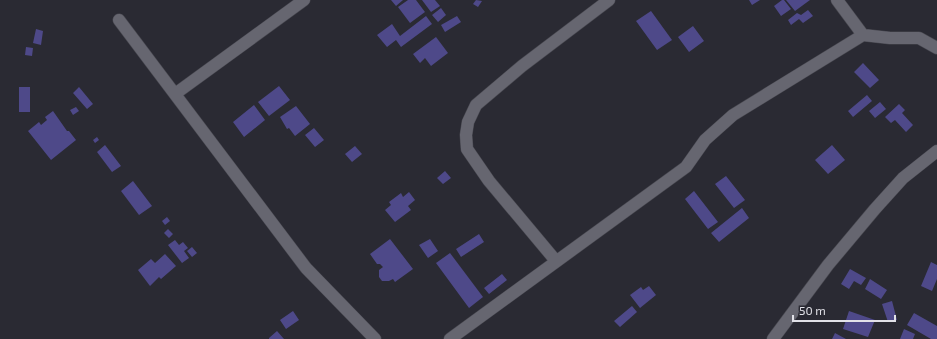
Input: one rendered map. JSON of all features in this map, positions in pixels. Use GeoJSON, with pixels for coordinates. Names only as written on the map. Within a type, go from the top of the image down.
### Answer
{"type":"FeatureCollection","features":[{"type":"Feature","properties":{"kind":"street"},"geometry":{"type":"LineString","coordinates":[[175,94],[304,0]]}},
{"type":"Feature","properties":{"kind":"street"},"geometry":{"type":"LineString","coordinates":[[556,261],[489,181],[467,149],[466,135],[468,122],[476,105],[522,66],[610,0]]}},
{"type":"Feature","properties":{"kind":"street"},"geometry":{"type":"LineString","coordinates":[[837,0],[863,35]]}},
{"type":"Feature","properties":{"kind":"street"},"geometry":{"type":"LineString","coordinates":[[120,20],[306,268],[375,339]]}},
{"type":"Feature","properties":{"kind":"street"},"geometry":{"type":"LineString","coordinates":[[450,339],[686,167],[705,140],[732,115],[863,35],[890,38],[919,38],[937,48]]}},
{"type":"Feature","properties":{"kind":"street"},"geometry":{"type":"LineString","coordinates":[[774,339],[828,265],[875,209],[903,178],[937,151]]}},
{"type":"Feature","properties":{"kind":"building"},"geometry":{"type":"Polygon","coordinates":[[[391,0],[403,0],[396,6],[391,0]]]}},
{"type":"Feature","properties":{"kind":"building"},"geometry":{"type":"Polygon","coordinates":[[[408,0],[416,0],[425,12],[410,23],[398,7],[408,0]]]}},
{"type":"Feature","properties":{"kind":"building"},"geometry":{"type":"Polygon","coordinates":[[[422,0],[435,0],[440,6],[431,12],[422,0]]]}},
{"type":"Feature","properties":{"kind":"building"},"geometry":{"type":"Polygon","coordinates":[[[476,0],[482,1],[478,7],[473,4],[476,0]]]}},
{"type":"Feature","properties":{"kind":"building"},"geometry":{"type":"Polygon","coordinates":[[[749,0],[760,0],[752,5],[749,0]]]}},
{"type":"Feature","properties":{"kind":"building"},"geometry":{"type":"Polygon","coordinates":[[[784,0],[791,9],[781,16],[774,6],[784,0]]]}},
{"type":"Feature","properties":{"kind":"building"},"geometry":{"type":"Polygon","coordinates":[[[786,0],[810,0],[795,11],[786,0]]]}},
{"type":"Feature","properties":{"kind":"building"},"geometry":{"type":"Polygon","coordinates":[[[441,8],[446,15],[438,22],[432,15],[441,8]]]}},
{"type":"Feature","properties":{"kind":"building"},"geometry":{"type":"Polygon","coordinates":[[[808,10],[813,16],[803,23],[799,19],[791,25],[788,20],[797,13],[801,15],[808,10]]]}},
{"type":"Feature","properties":{"kind":"building"},"geometry":{"type":"Polygon","coordinates":[[[651,11],[672,40],[657,50],[636,21],[651,11]]]}},
{"type":"Feature","properties":{"kind":"building"},"geometry":{"type":"Polygon","coordinates":[[[426,16],[432,24],[401,47],[396,40],[387,47],[377,35],[392,24],[400,36],[426,16]]]}},
{"type":"Feature","properties":{"kind":"building"},"geometry":{"type":"Polygon","coordinates":[[[457,16],[461,22],[445,32],[441,25],[457,16]]]}},
{"type":"Feature","properties":{"kind":"building"},"geometry":{"type":"Polygon","coordinates":[[[693,26],[704,41],[689,52],[678,37],[693,26]]]}},
{"type":"Feature","properties":{"kind":"building"},"geometry":{"type":"Polygon","coordinates":[[[36,29],[43,31],[41,45],[33,43],[36,29]]]}},
{"type":"Feature","properties":{"kind":"building"},"geometry":{"type":"Polygon","coordinates":[[[436,37],[448,53],[431,66],[425,58],[420,63],[413,54],[436,37]]]}},
{"type":"Feature","properties":{"kind":"building"},"geometry":{"type":"Polygon","coordinates":[[[26,47],[33,48],[32,56],[25,55],[26,47]]]}},
{"type":"Feature","properties":{"kind":"building"},"geometry":{"type":"Polygon","coordinates":[[[863,63],[879,80],[870,88],[854,72],[863,63]]]}},
{"type":"Feature","properties":{"kind":"building"},"geometry":{"type":"Polygon","coordinates":[[[279,86],[290,100],[269,116],[258,102],[279,86]]]}},
{"type":"Feature","properties":{"kind":"building"},"geometry":{"type":"Polygon","coordinates":[[[19,87],[30,87],[30,112],[19,112],[19,87]]]}},
{"type":"Feature","properties":{"kind":"building"},"geometry":{"type":"Polygon","coordinates":[[[79,87],[93,104],[87,109],[73,93],[79,87]]]}},
{"type":"Feature","properties":{"kind":"building"},"geometry":{"type":"Polygon","coordinates":[[[867,95],[872,101],[853,117],[848,111],[867,95]]]}},
{"type":"Feature","properties":{"kind":"building"},"geometry":{"type":"Polygon","coordinates":[[[880,102],[886,109],[875,118],[869,111],[880,102]]]}},
{"type":"Feature","properties":{"kind":"building"},"geometry":{"type":"Polygon","coordinates":[[[899,104],[905,110],[902,113],[913,125],[906,132],[895,120],[891,123],[885,117],[899,104]]]}},
{"type":"Feature","properties":{"kind":"building"},"geometry":{"type":"Polygon","coordinates":[[[254,105],[265,120],[244,137],[233,122],[254,105]]]}},
{"type":"Feature","properties":{"kind":"building"},"geometry":{"type":"Polygon","coordinates":[[[296,106],[310,124],[295,136],[289,128],[287,129],[280,117],[296,106]]]}},
{"type":"Feature","properties":{"kind":"building"},"geometry":{"type":"Polygon","coordinates":[[[76,107],[79,111],[73,115],[70,110],[76,107]]]}},
{"type":"Feature","properties":{"kind":"building"},"geometry":{"type":"Polygon","coordinates":[[[53,111],[67,131],[69,131],[76,140],[51,160],[28,131],[39,122],[41,125],[47,120],[45,117],[53,111]]]}},
{"type":"Feature","properties":{"kind":"building"},"geometry":{"type":"Polygon","coordinates":[[[314,128],[324,140],[315,147],[305,135],[314,128]]]}},
{"type":"Feature","properties":{"kind":"building"},"geometry":{"type":"Polygon","coordinates":[[[97,137],[99,140],[95,143],[93,140],[97,137]]]}},
{"type":"Feature","properties":{"kind":"building"},"geometry":{"type":"Polygon","coordinates":[[[105,145],[121,166],[112,172],[97,152],[105,145]]]}},
{"type":"Feature","properties":{"kind":"building"},"geometry":{"type":"Polygon","coordinates":[[[832,145],[845,160],[828,174],[815,160],[832,145]]]}},
{"type":"Feature","properties":{"kind":"building"},"geometry":{"type":"Polygon","coordinates":[[[355,146],[362,154],[352,162],[345,154],[355,146]]]}},
{"type":"Feature","properties":{"kind":"building"},"geometry":{"type":"Polygon","coordinates":[[[445,171],[451,178],[443,184],[437,178],[445,171]]]}},
{"type":"Feature","properties":{"kind":"building"},"geometry":{"type":"Polygon","coordinates":[[[726,176],[745,200],[734,208],[715,184],[726,176]]]}},
{"type":"Feature","properties":{"kind":"building"},"geometry":{"type":"Polygon","coordinates":[[[133,181],[152,206],[139,215],[121,191],[133,181]]]}},
{"type":"Feature","properties":{"kind":"building"},"geometry":{"type":"Polygon","coordinates":[[[694,191],[718,222],[708,229],[685,199],[694,191]]]}},
{"type":"Feature","properties":{"kind":"building"},"geometry":{"type":"Polygon","coordinates":[[[409,192],[415,200],[408,206],[411,210],[395,222],[385,210],[391,205],[389,202],[401,193],[403,197],[409,192]]]}},
{"type":"Feature","properties":{"kind":"building"},"geometry":{"type":"Polygon","coordinates":[[[742,208],[749,218],[719,242],[711,233],[742,208]]]}},
{"type":"Feature","properties":{"kind":"building"},"geometry":{"type":"Polygon","coordinates":[[[167,217],[170,221],[165,225],[162,221],[167,217]]]}},
{"type":"Feature","properties":{"kind":"building"},"geometry":{"type":"Polygon","coordinates":[[[168,229],[173,234],[169,238],[164,233],[168,229]]]}},
{"type":"Feature","properties":{"kind":"building"},"geometry":{"type":"Polygon","coordinates":[[[479,234],[484,242],[461,257],[456,249],[479,234]]]}},
{"type":"Feature","properties":{"kind":"building"},"geometry":{"type":"Polygon","coordinates":[[[390,239],[413,269],[395,282],[393,279],[389,281],[382,281],[379,277],[379,270],[383,267],[380,264],[377,264],[370,254],[390,239]]]}},
{"type":"Feature","properties":{"kind":"building"},"geometry":{"type":"Polygon","coordinates":[[[430,239],[438,251],[428,258],[419,245],[430,239]]]}},
{"type":"Feature","properties":{"kind":"building"},"geometry":{"type":"Polygon","coordinates":[[[175,240],[179,245],[183,242],[188,248],[184,251],[189,258],[182,263],[168,245],[175,240]]]}},
{"type":"Feature","properties":{"kind":"building"},"geometry":{"type":"Polygon","coordinates":[[[192,247],[197,253],[192,257],[187,251],[192,247]]]}},
{"type":"Feature","properties":{"kind":"building"},"geometry":{"type":"Polygon","coordinates":[[[450,253],[483,297],[469,308],[436,263],[450,253]]]}},
{"type":"Feature","properties":{"kind":"building"},"geometry":{"type":"Polygon","coordinates":[[[165,254],[176,266],[161,279],[159,277],[150,286],[138,270],[151,259],[155,263],[165,254]]]}},
{"type":"Feature","properties":{"kind":"building"},"geometry":{"type":"Polygon","coordinates":[[[931,262],[937,265],[937,279],[932,291],[921,286],[931,262]]]}},
{"type":"Feature","properties":{"kind":"building"},"geometry":{"type":"Polygon","coordinates":[[[850,269],[866,278],[861,285],[854,281],[849,289],[841,284],[850,269]]]}},
{"type":"Feature","properties":{"kind":"building"},"geometry":{"type":"Polygon","coordinates":[[[502,274],[507,280],[489,294],[484,288],[502,274]]]}},
{"type":"Feature","properties":{"kind":"building"},"geometry":{"type":"Polygon","coordinates":[[[870,279],[887,290],[881,299],[865,289],[870,279]]]}},
{"type":"Feature","properties":{"kind":"building"},"geometry":{"type":"Polygon","coordinates":[[[649,286],[656,295],[640,308],[630,295],[641,287],[643,290],[649,286]]]}},
{"type":"Feature","properties":{"kind":"building"},"geometry":{"type":"Polygon","coordinates":[[[892,301],[897,320],[888,322],[882,304],[892,301]]]}},
{"type":"Feature","properties":{"kind":"building"},"geometry":{"type":"Polygon","coordinates":[[[632,306],[637,312],[620,327],[614,321],[632,306]]]}},
{"type":"Feature","properties":{"kind":"building"},"geometry":{"type":"Polygon","coordinates":[[[293,311],[299,320],[286,329],[280,320],[293,311]]]}},
{"type":"Feature","properties":{"kind":"building"},"geometry":{"type":"Polygon","coordinates":[[[849,311],[875,320],[868,337],[843,329],[849,311]]]}},
{"type":"Feature","properties":{"kind":"building"},"geometry":{"type":"Polygon","coordinates":[[[914,313],[937,326],[937,339],[931,339],[907,325],[914,313]]]}},
{"type":"Feature","properties":{"kind":"building"},"geometry":{"type":"Polygon","coordinates":[[[904,329],[915,334],[913,339],[900,339],[904,329]]]}},
{"type":"Feature","properties":{"kind":"building"},"geometry":{"type":"Polygon","coordinates":[[[277,331],[284,339],[269,339],[269,338],[277,331]]]}},
{"type":"Feature","properties":{"kind":"building"},"geometry":{"type":"Polygon","coordinates":[[[835,333],[846,339],[832,339],[835,333]]]}}]}
